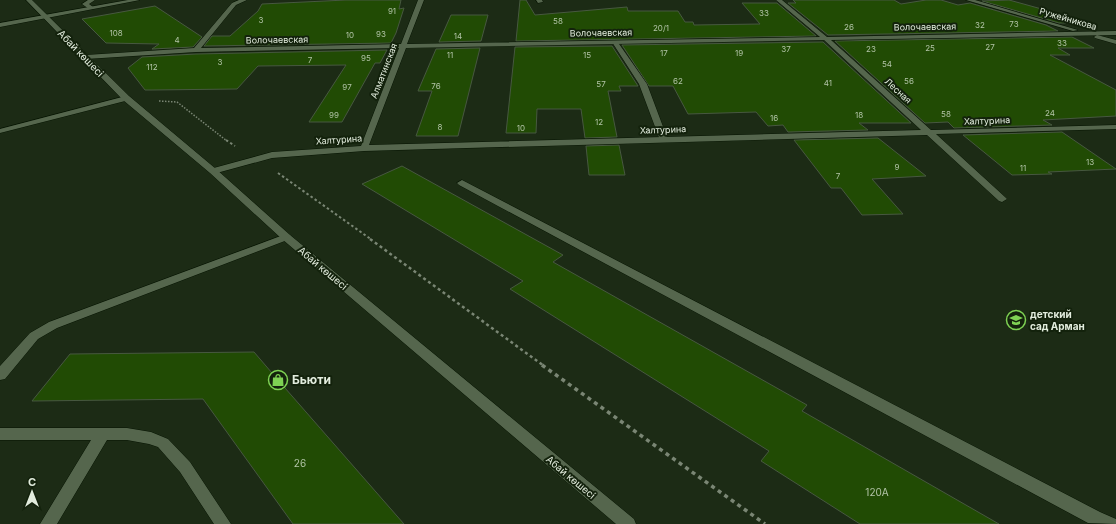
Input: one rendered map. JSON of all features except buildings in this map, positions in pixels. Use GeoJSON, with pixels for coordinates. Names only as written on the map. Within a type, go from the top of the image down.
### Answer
{"type":"FeatureCollection","features":[{"type":"Feature","properties":{"kind":"street","name":"Абай көшесі"},"geometry":{"type":"LineString","coordinates":[[29,0],[131,102],[213,171],[286,237],[628,524]]}},
{"type":"Feature","properties":{"kind":"street"},"geometry":{"type":"LineString","coordinates":[[91,8],[85,4],[92,0]]}},
{"type":"Feature","properties":{"kind":"street"},"geometry":{"type":"LineString","coordinates":[[0,25],[137,0]]}},
{"type":"Feature","properties":{"kind":"street"},"geometry":{"type":"LineString","coordinates":[[196,50],[234,4],[244,0]]}},
{"type":"Feature","properties":{"kind":"street","name":"Алматинская"},"geometry":{"type":"LineString","coordinates":[[364,148],[421,0]]}},
{"type":"Feature","properties":{"kind":"street","name":"Лесная"},"geometry":{"type":"LineString","coordinates":[[779,0],[825,38],[1002,199]]}},
{"type":"Feature","properties":{"kind":"street","name":"Ружейникова"},"geometry":{"type":"LineString","coordinates":[[969,0],[1116,42]]}},
{"type":"Feature","properties":{"kind":"street","name":"Волочаевская"},"geometry":{"type":"LineString","coordinates":[[86,57],[196,50],[1116,33]]}},
{"type":"Feature","properties":{"kind":"street"},"geometry":{"type":"LineString","coordinates":[[615,42],[643,84],[664,140]]}},
{"type":"Feature","properties":{"kind":"street"},"geometry":{"type":"LineString","coordinates":[[0,131],[131,102]]}},
{"type":"Feature","properties":{"kind":"street","name":"Халтурина"},"geometry":{"type":"LineString","coordinates":[[213,171],[257,158],[282,153],[364,148],[1116,127]]}},
{"type":"Feature","properties":{"kind":"street"},"geometry":{"type":"LineString","coordinates":[[462,183],[1075,508],[1110,524]]}},
{"type":"Feature","properties":{"kind":"street"},"geometry":{"type":"LineString","coordinates":[[0,374],[34,336],[52,325],[286,237]]}},
{"type":"Feature","properties":{"kind":"street"},"geometry":{"type":"LineString","coordinates":[[0,434],[140,435],[163,443],[185,467],[223,524]]}},
{"type":"Feature","properties":{"kind":"street"},"geometry":{"type":"LineString","coordinates":[[48,524],[103,434]]}},
{"type":"Feature","properties":{"kind":"path"},"geometry":{"type":"LineString","coordinates":[[131,102],[164,100],[177,102],[226,140],[257,158],[567,383],[765,524]]}},
{"type":"Feature","properties":{"kind":"place","name":"детский сад Арман"},"geometry":{"type":"Point","coordinates":[1016,320]}},
{"type":"Feature","properties":{"kind":"place","name":"Бьюти"},"geometry":{"type":"Point","coordinates":[278,380]}}]}
